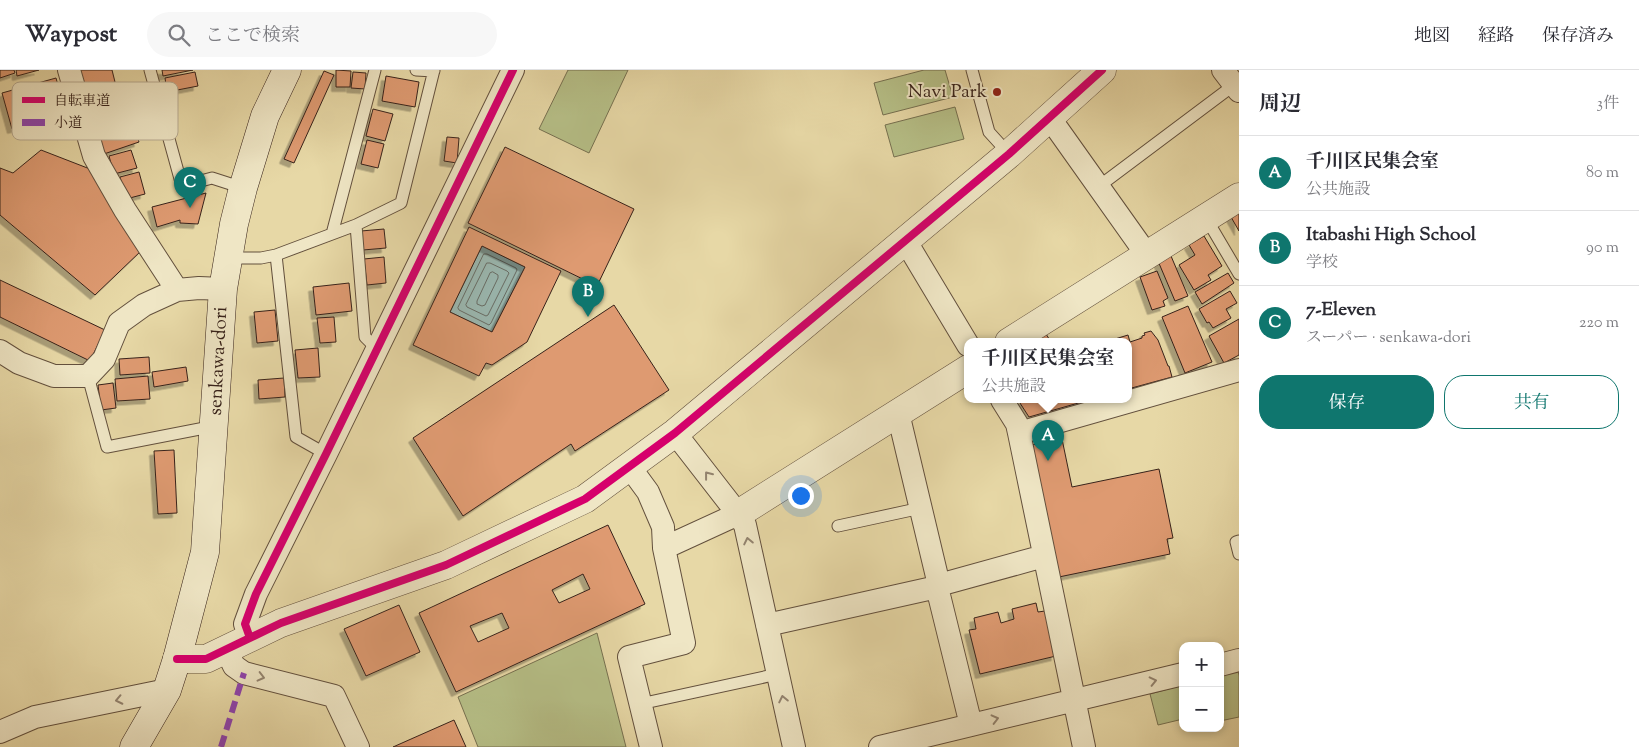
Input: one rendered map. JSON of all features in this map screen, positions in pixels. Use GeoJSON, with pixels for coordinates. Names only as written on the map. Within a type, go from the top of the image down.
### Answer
{"type":"FeatureCollection","features":[{"type":"Feature","properties":{"kind":"street","name":"senkawa-dori"},"geometry":{"type":"LineString","coordinates":[[134,747],[167,690],[205,552],[223,289],[227,258],[243,188],[265,116],[286,70]]}},
{"type":"Feature","properties":{"kind":"street"},"geometry":{"type":"LineString","coordinates":[[250,638],[245,624],[256,594],[513,70]]}},
{"type":"Feature","properties":{"kind":"street"},"geometry":{"type":"LineString","coordinates":[[177,659],[206,659],[281,623],[446,565],[585,499],[674,433],[1008,154],[1102,70]]}},
{"type":"Feature","properties":{"kind":"street"},"geometry":{"type":"LineString","coordinates":[[1049,117],[1147,255]]}},
{"type":"Feature","properties":{"kind":"street"},"geometry":{"type":"LineString","coordinates":[[89,140],[94,156],[125,210],[177,290]]}},
{"type":"Feature","properties":{"kind":"street"},"geometry":{"type":"LineString","coordinates":[[1015,338],[1239,197]]}},
{"type":"Feature","properties":{"kind":"street"},"geometry":{"type":"LineString","coordinates":[[905,240],[964,338]]}},
{"type":"Feature","properties":{"kind":"street"},"geometry":{"type":"LineString","coordinates":[[0,351],[19,363],[54,376],[88,376],[104,359],[119,323],[144,304],[177,290],[199,288],[223,289]]}},
{"type":"Feature","properties":{"kind":"street"},"geometry":{"type":"LineString","coordinates":[[1132,401],[1239,370]]}},
{"type":"Feature","properties":{"kind":"street"},"geometry":{"type":"LineString","coordinates":[[664,548],[738,514],[964,371]]}},
{"type":"Feature","properties":{"kind":"street"},"geometry":{"type":"LineString","coordinates":[[1004,403],[1017,424],[1084,747]]}},
{"type":"Feature","properties":{"kind":"street"},"geometry":{"type":"LineString","coordinates":[[1019,433],[1124,403]]}},
{"type":"Feature","properties":{"kind":"street"},"geometry":{"type":"LineString","coordinates":[[898,413],[971,725]]}},
{"type":"Feature","properties":{"kind":"street"},"geometry":{"type":"LineString","coordinates":[[674,433],[745,525],[794,747]]}},
{"type":"Feature","properties":{"kind":"street"},"geometry":{"type":"LineString","coordinates":[[629,466],[648,492],[663,527],[664,548],[684,643],[629,657],[650,747]]}},
{"type":"Feature","properties":{"kind":"street"},"geometry":{"type":"LineString","coordinates":[[767,625],[938,586],[1044,556]]}},
{"type":"Feature","properties":{"kind":"street"},"geometry":{"type":"LineString","coordinates":[[226,649],[234,666],[244,673],[334,696],[358,747]]}},
{"type":"Feature","properties":{"kind":"street"},"geometry":{"type":"LineString","coordinates":[[1224,664],[1239,660]]}},
{"type":"Feature","properties":{"kind":"street"},"geometry":{"type":"LineString","coordinates":[[880,747],[1179,675]]}},
{"type":"Feature","properties":{"kind":"street"},"geometry":{"type":"LineString","coordinates":[[0,732],[35,717],[167,690]]}},
{"type":"Feature","properties":{"kind":"lane"},"geometry":{"type":"LineString","coordinates":[[332,234],[375,70]]}},
{"type":"Feature","properties":{"kind":"lane"},"geometry":{"type":"LineString","coordinates":[[227,258],[261,258],[276,255],[356,225],[401,203],[434,71],[416,70]]}},
{"type":"Feature","properties":{"kind":"lane"},"geometry":{"type":"LineString","coordinates":[[972,70],[989,132],[1008,154]]}},
{"type":"Feature","properties":{"kind":"lane"},"geometry":{"type":"LineString","coordinates":[[1098,187],[1232,82]]}},
{"type":"Feature","properties":{"kind":"lane"},"geometry":{"type":"LineString","coordinates":[[169,140],[182,186],[212,178],[243,188]]}},
{"type":"Feature","properties":{"kind":"lane"},"geometry":{"type":"LineString","coordinates":[[1206,218],[1239,274]]}},
{"type":"Feature","properties":{"kind":"lane"},"geometry":{"type":"LineString","coordinates":[[356,225],[365,336],[370,342],[379,346]]}},
{"type":"Feature","properties":{"kind":"lane"},"geometry":{"type":"LineString","coordinates":[[276,255],[296,438],[326,454]]}},
{"type":"Feature","properties":{"kind":"lane"},"geometry":{"type":"LineString","coordinates":[[88,376],[107,447],[215,426]]}},
{"type":"Feature","properties":{"kind":"lane"},"geometry":{"type":"LineString","coordinates":[[838,526],[921,508]]}},
{"type":"Feature","properties":{"kind":"lane"},"geometry":{"type":"LineString","coordinates":[[1239,542],[1236,542],[1239,554]]}},
{"type":"Feature","properties":{"kind":"lane"},"geometry":{"type":"LineString","coordinates":[[640,704],[778,674]]}},
{"type":"Feature","properties":{"kind":"green space"},"geometry":{"type":"Polygon","coordinates":[[[568,70],[628,70],[589,153],[539,129],[568,70]]]}},
{"type":"Feature","properties":{"kind":"green space"},"geometry":{"type":"Polygon","coordinates":[[[924,70],[945,70],[953,97],[883,115],[874,83],[924,70]]]}},
{"type":"Feature","properties":{"kind":"green space"},"geometry":{"type":"Polygon","coordinates":[[[955,107],[964,139],[894,157],[885,125],[955,107]]]}},
{"type":"Feature","properties":{"kind":"green space"},"geometry":{"type":"Polygon","coordinates":[[[597,633],[626,747],[478,747],[458,697],[597,633]]]}},
{"type":"Feature","properties":{"kind":"green space"},"geometry":{"type":"Polygon","coordinates":[[[1238,671],[1239,717],[1224,720],[1224,687],[1224,675],[1238,671]]]}},
{"type":"Feature","properties":{"kind":"green space"},"geometry":{"type":"Polygon","coordinates":[[[1179,686],[1179,720],[1158,725],[1150,694],[1179,686]]]}},
{"type":"Feature","properties":{"kind":"water"},"geometry":{"type":"Polygon","coordinates":[[[482,246],[525,267],[492,332],[450,312],[482,246]]]}},
{"type":"Feature","properties":{"kind":"building"},"geometry":{"type":"Polygon","coordinates":[[[0,70],[14,70],[15,73],[0,78],[0,70]]]}},
{"type":"Feature","properties":{"kind":"building"},"geometry":{"type":"Polygon","coordinates":[[[16,70],[39,70],[17,76],[16,70]]]}},
{"type":"Feature","properties":{"kind":"building"},"geometry":{"type":"Polygon","coordinates":[[[77,70],[112,70],[115,82],[80,82],[77,70]]]}},
{"type":"Feature","properties":{"kind":"building"},"geometry":{"type":"Polygon","coordinates":[[[162,70],[193,70],[163,76],[162,70]]]}},
{"type":"Feature","properties":{"kind":"building"},"geometry":{"type":"Polygon","coordinates":[[[336,70],[351,71],[350,87],[336,87],[336,70]]]}},
{"type":"Feature","properties":{"kind":"building"},"geometry":{"type":"Polygon","coordinates":[[[324,71],[334,75],[294,163],[284,159],[324,71]]]}},
{"type":"Feature","properties":{"kind":"building"},"geometry":{"type":"Polygon","coordinates":[[[195,72],[198,86],[178,90],[178,82],[166,82],[165,78],[195,72]]]}},
{"type":"Feature","properties":{"kind":"building"},"geometry":{"type":"Polygon","coordinates":[[[353,72],[366,73],[365,89],[351,88],[353,72]]]}},
{"type":"Feature","properties":{"kind":"building"},"geometry":{"type":"Polygon","coordinates":[[[386,76],[419,82],[415,107],[382,101],[386,76]]]}},
{"type":"Feature","properties":{"kind":"building"},"geometry":{"type":"Polygon","coordinates":[[[56,78],[57,82],[42,82],[56,78]]]}},
{"type":"Feature","properties":{"kind":"building"},"geometry":{"type":"Polygon","coordinates":[[[12,90],[12,129],[2,93],[12,90]]]}},
{"type":"Feature","properties":{"kind":"building"},"geometry":{"type":"Polygon","coordinates":[[[373,109],[393,114],[385,141],[366,136],[373,109]]]}},
{"type":"Feature","properties":{"kind":"building"},"geometry":{"type":"Polygon","coordinates":[[[447,137],[459,138],[457,163],[444,161],[447,137]]]}},
{"type":"Feature","properties":{"kind":"building"},"geometry":{"type":"Polygon","coordinates":[[[96,140],[138,140],[139,142],[101,155],[96,140]]]}},
{"type":"Feature","properties":{"kind":"building"},"geometry":{"type":"Polygon","coordinates":[[[367,140],[384,144],[378,168],[361,164],[367,140]]]}},
{"type":"Feature","properties":{"kind":"building"},"geometry":{"type":"Polygon","coordinates":[[[505,147],[634,209],[597,286],[468,223],[505,147]]]}},
{"type":"Feature","properties":{"kind":"building"},"geometry":{"type":"Polygon","coordinates":[[[41,150],[90,169],[142,250],[95,295],[0,215],[0,168],[13,173],[41,150]]]}},
{"type":"Feature","properties":{"kind":"building"},"geometry":{"type":"Polygon","coordinates":[[[131,150],[137,168],[114,174],[109,156],[131,150]]]}},
{"type":"Feature","properties":{"kind":"building"},"geometry":{"type":"Polygon","coordinates":[[[139,172],[145,194],[126,199],[120,177],[139,172]]]}},
{"type":"Feature","properties":{"kind":"building"},"geometry":{"type":"Polygon","coordinates":[[[206,193],[198,224],[180,223],[180,220],[157,227],[152,207],[206,193]]]}},
{"type":"Feature","properties":{"kind":"building"},"geometry":{"type":"Polygon","coordinates":[[[1239,212],[1239,231],[1231,217],[1239,212]]]}},
{"type":"Feature","properties":{"kind":"building"},"geometry":{"type":"Polygon","coordinates":[[[469,227],[561,271],[527,342],[492,365],[486,363],[479,376],[413,345],[469,227]],[[482,246],[450,312],[492,332],[525,267],[482,246]]]}},
{"type":"Feature","properties":{"kind":"building"},"geometry":{"type":"Polygon","coordinates":[[[384,229],[386,248],[363,250],[361,231],[384,229]]]}},
{"type":"Feature","properties":{"kind":"building"},"geometry":{"type":"Polygon","coordinates":[[[1204,236],[1222,266],[1208,275],[1211,280],[1194,290],[1179,265],[1195,255],[1189,245],[1204,236]]]}},
{"type":"Feature","properties":{"kind":"building"},"geometry":{"type":"Polygon","coordinates":[[[1171,256],[1188,296],[1175,301],[1158,261],[1171,256]]]}},
{"type":"Feature","properties":{"kind":"building"},"geometry":{"type":"Polygon","coordinates":[[[384,257],[386,283],[367,285],[364,259],[384,257]]]}},
{"type":"Feature","properties":{"kind":"building"},"geometry":{"type":"Polygon","coordinates":[[[1157,271],[1168,298],[1163,301],[1165,306],[1152,310],[1140,277],[1157,271]]]}},
{"type":"Feature","properties":{"kind":"building"},"geometry":{"type":"Polygon","coordinates":[[[1228,273],[1234,283],[1202,304],[1195,292],[1228,273]]]}},
{"type":"Feature","properties":{"kind":"building"},"geometry":{"type":"Polygon","coordinates":[[[0,280],[105,330],[90,361],[0,317],[0,280]]]}},
{"type":"Feature","properties":{"kind":"building"},"geometry":{"type":"Polygon","coordinates":[[[349,283],[352,311],[316,315],[313,287],[349,283]]]}},
{"type":"Feature","properties":{"kind":"building"},"geometry":{"type":"Polygon","coordinates":[[[1230,291],[1237,303],[1226,309],[1231,318],[1213,328],[1209,322],[1207,323],[1199,309],[1230,291]]]}},
{"type":"Feature","properties":{"kind":"building"},"geometry":{"type":"Polygon","coordinates":[[[614,305],[669,390],[575,451],[571,444],[463,516],[413,438],[614,305]]]}},
{"type":"Feature","properties":{"kind":"building"},"geometry":{"type":"Polygon","coordinates":[[[1188,306],[1212,362],[1185,373],[1162,317],[1188,306]]]}},
{"type":"Feature","properties":{"kind":"building"},"geometry":{"type":"Polygon","coordinates":[[[275,310],[278,341],[257,343],[254,312],[275,310]]]}},
{"type":"Feature","properties":{"kind":"building"},"geometry":{"type":"Polygon","coordinates":[[[334,317],[336,342],[320,343],[317,318],[334,317]]]}},
{"type":"Feature","properties":{"kind":"building"},"geometry":{"type":"Polygon","coordinates":[[[1239,319],[1239,355],[1224,363],[1209,336],[1239,319]]]}},
{"type":"Feature","properties":{"kind":"building"},"geometry":{"type":"Polygon","coordinates":[[[1151,331],[1158,340],[1172,377],[1132,388],[1132,341],[1142,338],[1145,335],[1144,333],[1151,331]]]}},
{"type":"Feature","properties":{"kind":"building"},"geometry":{"type":"Polygon","coordinates":[[[1046,334],[1048,338],[1040,338],[1046,334]]]}},
{"type":"Feature","properties":{"kind":"building"},"geometry":{"type":"Polygon","coordinates":[[[1128,335],[1129,338],[1118,338],[1128,335]]]}},
{"type":"Feature","properties":{"kind":"building"},"geometry":{"type":"Polygon","coordinates":[[[318,348],[320,377],[298,378],[295,350],[318,348]]]}},
{"type":"Feature","properties":{"kind":"building"},"geometry":{"type":"Polygon","coordinates":[[[149,357],[150,373],[120,375],[119,359],[149,357]]]}},
{"type":"Feature","properties":{"kind":"building"},"geometry":{"type":"Polygon","coordinates":[[[186,367],[188,381],[154,387],[152,372],[186,367]]]}},
{"type":"Feature","properties":{"kind":"building"},"geometry":{"type":"Polygon","coordinates":[[[148,376],[150,399],[117,401],[115,379],[148,376]]]}},
{"type":"Feature","properties":{"kind":"building"},"geometry":{"type":"Polygon","coordinates":[[[284,378],[285,397],[259,399],[258,380],[284,378]]]}},
{"type":"Feature","properties":{"kind":"building"},"geometry":{"type":"Polygon","coordinates":[[[113,383],[116,408],[101,410],[98,385],[113,383]]]}},
{"type":"Feature","properties":{"kind":"building"},"geometry":{"type":"Polygon","coordinates":[[[1020,403],[1078,403],[1029,417],[1020,403]]]}},
{"type":"Feature","properties":{"kind":"building"},"geometry":{"type":"Polygon","coordinates":[[[1062,439],[1072,487],[1159,469],[1173,538],[1167,539],[1170,554],[1054,578],[1027,446],[1062,439]]]}},
{"type":"Feature","properties":{"kind":"building"},"geometry":{"type":"Polygon","coordinates":[[[174,450],[177,513],[158,514],[154,451],[174,450]]]}},
{"type":"Feature","properties":{"kind":"building"},"geometry":{"type":"Polygon","coordinates":[[[608,525],[645,604],[456,692],[419,613],[608,525]],[[583,574],[552,590],[559,603],[590,589],[583,574]],[[502,613],[470,626],[478,642],[509,628],[502,613]]]}},
{"type":"Feature","properties":{"kind":"building"},"geometry":{"type":"Polygon","coordinates":[[[1036,603],[1038,612],[1045,611],[1056,656],[980,674],[969,630],[976,629],[974,618],[998,612],[1001,623],[1014,619],[1012,609],[1036,603]]]}},
{"type":"Feature","properties":{"kind":"building"},"geometry":{"type":"Polygon","coordinates":[[[399,605],[420,652],[366,676],[344,629],[399,605]]]}},
{"type":"Feature","properties":{"kind":"building"},"geometry":{"type":"Polygon","coordinates":[[[454,720],[466,747],[393,747],[454,720]]]}},
{"type":"Feature","properties":{"kind":"marked path"},"geometry":{"type":"LineString","coordinates":[[221,747],[244,673]]}},
{"type":"Feature","properties":{"kind":"cycle path"},"geometry":{"type":"LineString","coordinates":[[250,638],[245,624],[256,594],[513,70]]}},
{"type":"Feature","properties":{"kind":"cycle path"},"geometry":{"type":"LineString","coordinates":[[177,659],[206,659],[281,623],[446,565],[585,499],[675,433],[1009,154],[1102,70]]}},
{"type":"Feature","properties":{"kind":"place","name":"Navi Park"},"geometry":{"type":"Point","coordinates":[997,92]}},
{"type":"Feature","properties":{"kind":"place","name":"7-Eleven"},"geometry":{"type":"Point","coordinates":[190,208]}},
{"type":"Feature","properties":{"kind":"place","name":"Itabashi High School"},"geometry":{"type":"Point","coordinates":[588,317]}},
{"type":"Feature","properties":{"kind":"place","name":"千川区民集会室"},"geometry":{"type":"Point","coordinates":[1048,461]}}]}
